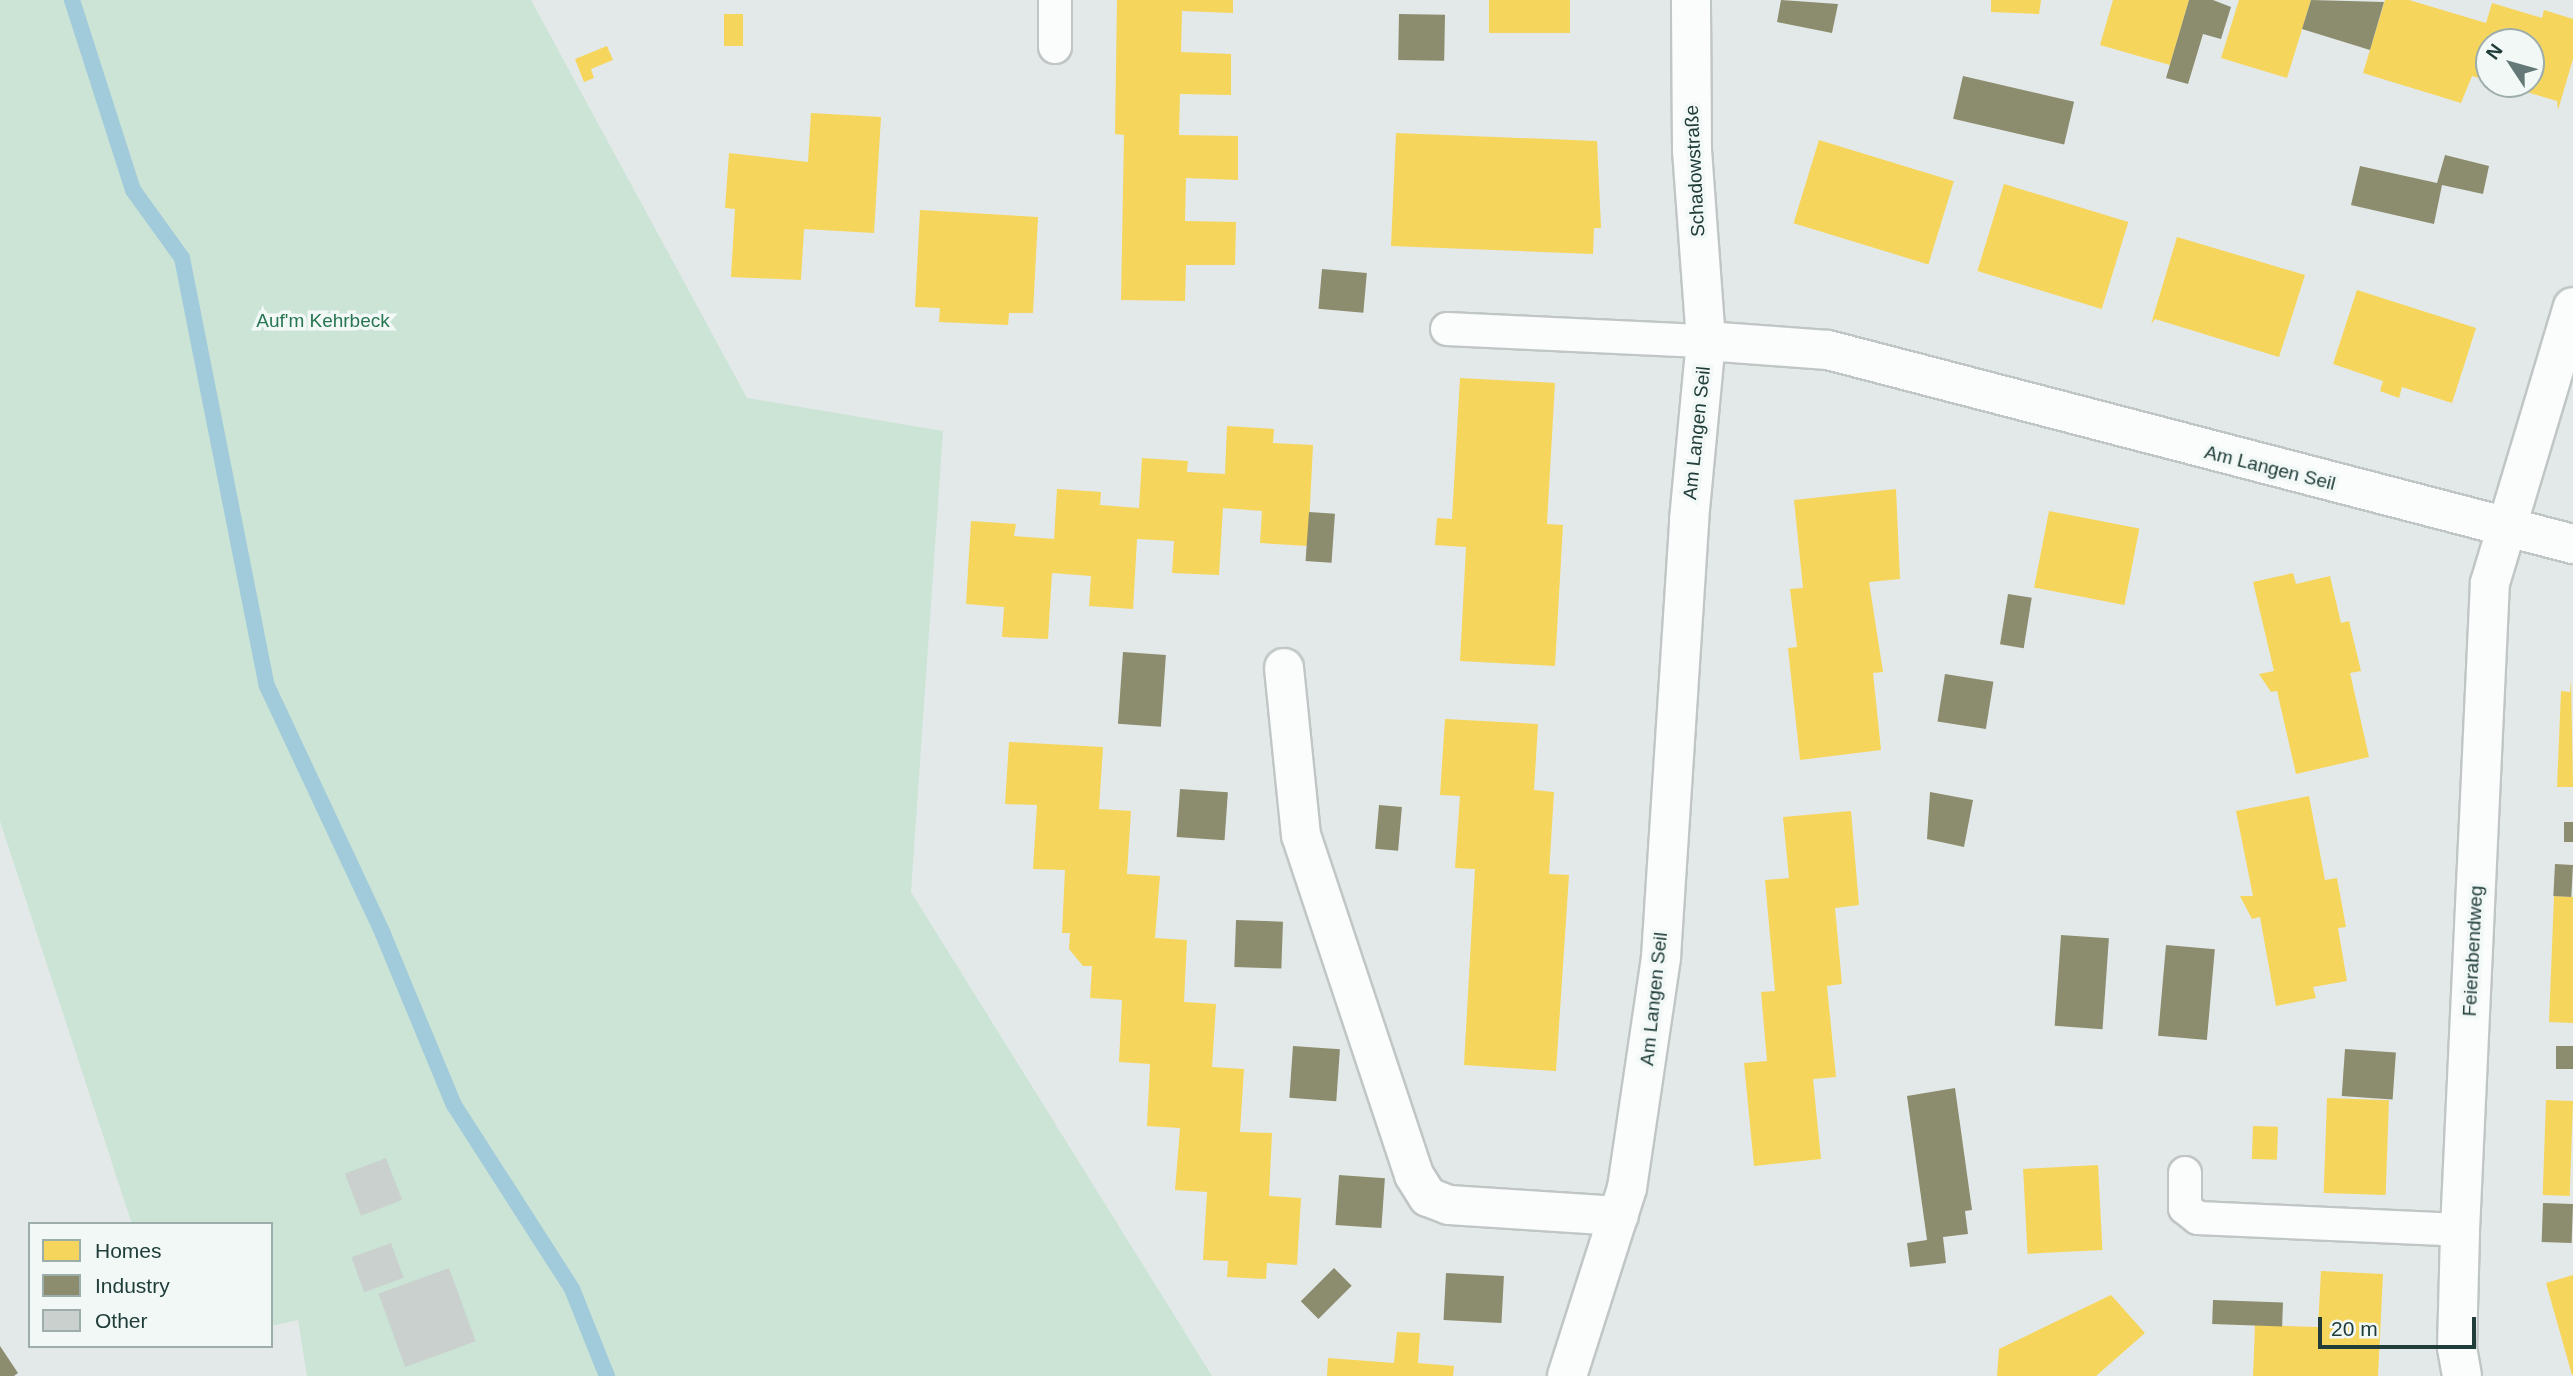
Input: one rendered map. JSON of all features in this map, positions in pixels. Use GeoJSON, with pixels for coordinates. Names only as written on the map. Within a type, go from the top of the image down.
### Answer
{"type":"FeatureCollection","features":[{"type":"Feature","properties":{"kind":"street","name":"Schadowstraße"},"geometry":{"type":"LineString","coordinates":[[1691,0],[1692,150],[1706,341]]}},
{"type":"Feature","properties":{"kind":"street"},"geometry":{"type":"LineString","coordinates":[[2505,527],[2573,307]]}},
{"type":"Feature","properties":{"kind":"street","name":"Am Langen Seil"},"geometry":{"type":"LineString","coordinates":[[1567,1376],[1619,1216],[1644,1091],[1661,957],[1689,520],[1706,341],[1828,351],[2573,544]]}},
{"type":"Feature","properties":{"kind":"street","name":"Feierabendweg"},"geometry":{"type":"LineString","coordinates":[[2462,1376],[2457,1348],[2460,1230],[2490,583],[2505,527]]}},
{"type":"Feature","properties":{"kind":"street"},"geometry":{"type":"LineString","coordinates":[[1284,668],[1301,835],[1414,1175],[1428,1197],[1449,1205],[1619,1216]]}},
{"type":"Feature","properties":{"kind":"lane"},"geometry":{"type":"LineString","coordinates":[[1055,0],[1055,47]]}},
{"type":"Feature","properties":{"kind":"lane"},"geometry":{"type":"LineString","coordinates":[[1447,329],[1706,341]]}},
{"type":"Feature","properties":{"kind":"lane"},"geometry":{"type":"LineString","coordinates":[[2185,1173],[2185,1208],[2198,1218],[2460,1230]]}},
{"type":"Feature","properties":{"kind":"green space","name":"Auf'm Kehrbeck"},"geometry":{"type":"Polygon","coordinates":[[[0,0],[531,0],[747,398],[943,431],[911,892],[1212,1376],[307,1376],[298,1320],[273,1326],[273,1222],[131,1222],[0,821],[0,0]]]}},
{"type":"Feature","properties":{"kind":"building: Homes"},"geometry":{"type":"Polygon","coordinates":[[[1117,0],[1233,0],[1233,13],[1182,11],[1181,52],[1231,54],[1231,95],[1180,94],[1179,135],[1238,136],[1238,180],[1186,178],[1185,221],[1236,222],[1235,265],[1186,265],[1185,301],[1121,300],[1124,135],[1115,134],[1117,0]]]}},
{"type":"Feature","properties":{"kind":"building: Homes"},"geometry":{"type":"Polygon","coordinates":[[[1489,0],[1570,0],[1570,33],[1489,33],[1489,0]]]}},
{"type":"Feature","properties":{"kind":"building: Homes"},"geometry":{"type":"Polygon","coordinates":[[[1991,0],[2041,0],[2039,14],[1991,12],[1991,0]]]}},
{"type":"Feature","properties":{"kind":"building: Homes"},"geometry":{"type":"Polygon","coordinates":[[[2113,0],[2189,0],[2170,65],[2100,45],[2113,0]]]}},
{"type":"Feature","properties":{"kind":"building: Homes"},"geometry":{"type":"Polygon","coordinates":[[[2239,0],[2311,0],[2287,78],[2221,58],[2239,0]]]}},
{"type":"Feature","properties":{"kind":"building: Homes"},"geometry":{"type":"Polygon","coordinates":[[[2385,0],[2409,0],[2486,23],[2492,3],[2542,18],[2544,10],[2573,19],[2573,59],[2558,110],[2557,101],[2545,97],[2545,28],[2475,28],[2475,77],[2472,76],[2461,103],[2363,73],[2385,0]]]}},
{"type":"Feature","properties":{"kind":"building: Homes"},"geometry":{"type":"Polygon","coordinates":[[[724,14],[743,14],[743,46],[724,46],[724,14]]]}},
{"type":"Feature","properties":{"kind":"building: Homes"},"geometry":{"type":"Polygon","coordinates":[[[607,46],[613,60],[591,69],[594,78],[584,82],[575,59],[607,46]]]}},
{"type":"Feature","properties":{"kind":"building: Homes"},"geometry":{"type":"Polygon","coordinates":[[[811,113],[881,117],[874,233],[804,229],[801,280],[731,277],[735,209],[725,208],[729,153],[808,162],[811,113]]]}},
{"type":"Feature","properties":{"kind":"building: Homes"},"geometry":{"type":"Polygon","coordinates":[[[1396,133],[1597,141],[1601,228],[1594,228],[1593,254],[1391,246],[1396,133]]]}},
{"type":"Feature","properties":{"kind":"building: Homes"},"geometry":{"type":"Polygon","coordinates":[[[1819,140],[1954,181],[1928,264],[1794,223],[1819,140]]]}},
{"type":"Feature","properties":{"kind":"building: Homes"},"geometry":{"type":"Polygon","coordinates":[[[2004,184],[2128,222],[2102,309],[1977,271],[2004,184]]]}},
{"type":"Feature","properties":{"kind":"building: Homes"},"geometry":{"type":"Polygon","coordinates":[[[920,210],[1038,217],[1033,313],[1009,313],[1008,325],[939,322],[940,308],[915,307],[920,210]]]}},
{"type":"Feature","properties":{"kind":"building: Homes"},"geometry":{"type":"Polygon","coordinates":[[[2177,237],[2305,275],[2279,357],[2155,319],[2151,324],[2177,237]]]}},
{"type":"Feature","properties":{"kind":"building: Homes"},"geometry":{"type":"Polygon","coordinates":[[[2357,290],[2476,328],[2452,403],[2402,387],[2399,398],[2380,391],[2383,381],[2333,364],[2357,290]]]}},
{"type":"Feature","properties":{"kind":"building: Homes"},"geometry":{"type":"Polygon","coordinates":[[[1460,378],[1555,383],[1547,524],[1563,525],[1555,666],[1460,661],[1466,547],[1435,545],[1437,518],[1452,519],[1460,378]]]}},
{"type":"Feature","properties":{"kind":"building: Homes"},"geometry":{"type":"Polygon","coordinates":[[[1227,426],[1274,429],[1273,443],[1313,445],[1308,546],[1260,543],[1262,511],[1223,508],[1219,575],[1172,573],[1174,541],[1137,539],[1133,609],[1089,606],[1091,576],[1052,573],[1048,639],[1002,637],[1004,607],[966,604],[971,521],[1016,524],[1014,536],[1054,539],[1057,489],[1101,492],[1100,505],[1139,508],[1142,458],[1188,461],[1187,472],[1225,474],[1227,426]]]}},
{"type":"Feature","properties":{"kind":"building: Homes"},"geometry":{"type":"Polygon","coordinates":[[[1896,489],[1900,579],[1869,582],[1883,672],[1873,673],[1881,750],[1800,760],[1788,648],[1797,647],[1790,589],[1803,588],[1794,500],[1896,489]]]}},
{"type":"Feature","properties":{"kind":"building: Homes"},"geometry":{"type":"Polygon","coordinates":[[[2049,511],[2139,529],[2124,605],[2034,588],[2049,511]]]}},
{"type":"Feature","properties":{"kind":"building: Homes"},"geometry":{"type":"Polygon","coordinates":[[[2293,573],[2296,584],[2330,576],[2341,623],[2349,621],[2361,671],[2350,673],[2369,757],[2296,774],[2277,691],[2271,692],[2259,674],[2274,671],[2253,582],[2293,573]]]}},
{"type":"Feature","properties":{"kind":"building: Homes"},"geometry":{"type":"Polygon","coordinates":[[[2571,680],[2573,787],[2557,787],[2561,691],[2570,692],[2571,680]]]}},
{"type":"Feature","properties":{"kind":"building: Homes"},"geometry":{"type":"Polygon","coordinates":[[[1445,719],[1538,724],[1534,790],[1554,792],[1549,874],[1569,875],[1556,1071],[1464,1065],[1475,869],[1455,868],[1460,796],[1440,795],[1445,719]]]}},
{"type":"Feature","properties":{"kind":"building: Homes"},"geometry":{"type":"Polygon","coordinates":[[[1009,742],[1103,747],[1099,809],[1131,811],[1127,874],[1160,876],[1155,938],[1187,940],[1184,1002],[1216,1004],[1212,1067],[1244,1069],[1240,1132],[1272,1133],[1269,1196],[1301,1198],[1297,1265],[1267,1263],[1266,1279],[1227,1277],[1228,1261],[1203,1260],[1207,1192],[1175,1190],[1180,1128],[1147,1126],[1150,1064],[1119,1062],[1122,1000],[1090,998],[1092,966],[1083,966],[1069,949],[1070,933],[1062,933],[1065,870],[1033,869],[1037,805],[1005,804],[1009,742]]]}},
{"type":"Feature","properties":{"kind":"building: Homes"},"geometry":{"type":"Polygon","coordinates":[[[2309,796],[2325,880],[2337,878],[2346,927],[2338,928],[2347,981],[2313,987],[2316,998],[2276,1006],[2260,917],[2252,919],[2240,896],[2253,896],[2236,811],[2309,796]]]}},
{"type":"Feature","properties":{"kind":"building: Homes"},"geometry":{"type":"Polygon","coordinates":[[[1851,811],[1859,905],[1835,908],[1842,984],[1827,986],[1836,1077],[1813,1079],[1821,1159],[1754,1166],[1744,1063],[1767,1061],[1761,992],[1775,991],[1765,880],[1789,878],[1783,817],[1851,811]]]}},
{"type":"Feature","properties":{"kind":"building: Homes"},"geometry":{"type":"Polygon","coordinates":[[[2554,896],[2573,897],[2573,1023],[2549,1022],[2554,896]]]}},
{"type":"Feature","properties":{"kind":"building: Homes"},"geometry":{"type":"Polygon","coordinates":[[[2327,1098],[2389,1100],[2386,1195],[2324,1193],[2327,1098]]]}},
{"type":"Feature","properties":{"kind":"building: Homes"},"geometry":{"type":"Polygon","coordinates":[[[2546,1100],[2573,1101],[2570,1196],[2543,1195],[2546,1100]]]}},
{"type":"Feature","properties":{"kind":"building: Homes"},"geometry":{"type":"Polygon","coordinates":[[[2253,1126],[2278,1127],[2277,1160],[2252,1159],[2253,1126]]]}},
{"type":"Feature","properties":{"kind":"building: Homes"},"geometry":{"type":"Polygon","coordinates":[[[2098,1165],[2102,1250],[2028,1254],[2023,1169],[2098,1165]]]}},
{"type":"Feature","properties":{"kind":"building: Homes"},"geometry":{"type":"Polygon","coordinates":[[[2321,1271],[2383,1274],[2378,1376],[2253,1376],[2255,1325],[2318,1327],[2321,1271]]]}},
{"type":"Feature","properties":{"kind":"building: Homes"},"geometry":{"type":"Polygon","coordinates":[[[2573,1275],[2573,1375],[2572,1375],[2546,1283],[2573,1275]]]}},
{"type":"Feature","properties":{"kind":"building: Homes"},"geometry":{"type":"Polygon","coordinates":[[[2111,1295],[2145,1333],[2096,1376],[1997,1376],[1999,1349],[2111,1295]]]}},
{"type":"Feature","properties":{"kind":"building: Homes"},"geometry":{"type":"Polygon","coordinates":[[[1397,1332],[1420,1333],[1418,1363],[1454,1366],[1453,1376],[1327,1376],[1328,1358],[1394,1363],[1397,1332]]]}},
{"type":"Feature","properties":{"kind":"building: Industry"},"geometry":{"type":"Polygon","coordinates":[[[1781,0],[1838,4],[1832,33],[1777,22],[1781,0]]]}},
{"type":"Feature","properties":{"kind":"building: Industry"},"geometry":{"type":"Polygon","coordinates":[[[2189,0],[2213,0],[2231,7],[2221,39],[2203,34],[2188,84],[2166,78],[2189,0]]]}},
{"type":"Feature","properties":{"kind":"building: Industry"},"geometry":{"type":"Polygon","coordinates":[[[2311,0],[2384,2],[2370,50],[2302,29],[2311,0]]]}},
{"type":"Feature","properties":{"kind":"building: Industry"},"geometry":{"type":"Polygon","coordinates":[[[1399,14],[1445,15],[1444,61],[1398,60],[1399,14]]]}},
{"type":"Feature","properties":{"kind":"building: Industry"},"geometry":{"type":"Polygon","coordinates":[[[1963,76],[2074,102],[2064,145],[1953,119],[1963,76]]]}},
{"type":"Feature","properties":{"kind":"building: Industry"},"geometry":{"type":"Polygon","coordinates":[[[2445,155],[2489,166],[2483,194],[2442,185],[2434,224],[2351,205],[2360,166],[2437,183],[2445,155]]]}},
{"type":"Feature","properties":{"kind":"building: Industry"},"geometry":{"type":"Polygon","coordinates":[[[1322,269],[1367,273],[1363,313],[1319,309],[1322,269]]]}},
{"type":"Feature","properties":{"kind":"building: Industry"},"geometry":{"type":"Polygon","coordinates":[[[1309,512],[1335,514],[1332,563],[1306,561],[1309,512]]]}},
{"type":"Feature","properties":{"kind":"building: Industry"},"geometry":{"type":"Polygon","coordinates":[[[2008,594],[2032,598],[2024,648],[2000,644],[2008,594]]]}},
{"type":"Feature","properties":{"kind":"building: Industry"},"geometry":{"type":"Polygon","coordinates":[[[1123,652],[1166,655],[1161,727],[1118,724],[1123,652]]]}},
{"type":"Feature","properties":{"kind":"building: Industry"},"geometry":{"type":"Polygon","coordinates":[[[1945,674],[1993,682],[1986,729],[1937,721],[1945,674]]]}},
{"type":"Feature","properties":{"kind":"building: Industry"},"geometry":{"type":"Polygon","coordinates":[[[1180,789],[1228,792],[1225,840],[1177,837],[1180,789]]]}},
{"type":"Feature","properties":{"kind":"building: Industry"},"geometry":{"type":"Polygon","coordinates":[[[1930,792],[1973,800],[1964,847],[1927,839],[1930,792]]]}},
{"type":"Feature","properties":{"kind":"building: Industry"},"geometry":{"type":"Polygon","coordinates":[[[1379,805],[1402,807],[1398,851],[1375,849],[1379,805]]]}},
{"type":"Feature","properties":{"kind":"building: Industry"},"geometry":{"type":"Polygon","coordinates":[[[2564,822],[2573,822],[2573,842],[2564,842],[2564,822]]]}},
{"type":"Feature","properties":{"kind":"building: Industry"},"geometry":{"type":"Polygon","coordinates":[[[2555,864],[2573,865],[2571,897],[2553,896],[2555,864]]]}},
{"type":"Feature","properties":{"kind":"building: Industry"},"geometry":{"type":"Polygon","coordinates":[[[1236,920],[1283,922],[1281,969],[1234,967],[1236,920]]]}},
{"type":"Feature","properties":{"kind":"building: Industry"},"geometry":{"type":"Polygon","coordinates":[[[2061,935],[2109,938],[2103,1029],[2055,1026],[2061,935]]]}},
{"type":"Feature","properties":{"kind":"building: Industry"},"geometry":{"type":"Polygon","coordinates":[[[2166,945],[2215,949],[2207,1040],[2158,1036],[2166,945]]]}},
{"type":"Feature","properties":{"kind":"building: Industry"},"geometry":{"type":"Polygon","coordinates":[[[1293,1046],[1340,1049],[1336,1101],[1289,1098],[1293,1046]]]}},
{"type":"Feature","properties":{"kind":"building: Industry"},"geometry":{"type":"Polygon","coordinates":[[[2556,1046],[2573,1046],[2573,1069],[2556,1069],[2556,1046]]]}},
{"type":"Feature","properties":{"kind":"building: Industry"},"geometry":{"type":"Polygon","coordinates":[[[2345,1049],[2396,1053],[2393,1099],[2342,1096],[2345,1049]]]}},
{"type":"Feature","properties":{"kind":"building: Industry"},"geometry":{"type":"Polygon","coordinates":[[[1955,1088],[1972,1210],[1965,1211],[1968,1234],[1943,1237],[1946,1263],[1910,1267],[1907,1243],[1927,1240],[1907,1096],[1955,1088]]]}},
{"type":"Feature","properties":{"kind":"building: Industry"},"geometry":{"type":"Polygon","coordinates":[[[1339,1175],[1385,1178],[1381,1228],[1336,1225],[1339,1175]]]}},
{"type":"Feature","properties":{"kind":"building: Industry"},"geometry":{"type":"Polygon","coordinates":[[[2543,1203],[2573,1204],[2572,1243],[2542,1242],[2543,1203]]]}},
{"type":"Feature","properties":{"kind":"building: Industry"},"geometry":{"type":"Polygon","coordinates":[[[1334,1268],[1352,1286],[1318,1319],[1301,1301],[1334,1268]]]}},
{"type":"Feature","properties":{"kind":"building: Industry"},"geometry":{"type":"Polygon","coordinates":[[[1446,1273],[1504,1276],[1501,1323],[1444,1320],[1446,1273]]]}},
{"type":"Feature","properties":{"kind":"building: Industry"},"geometry":{"type":"Polygon","coordinates":[[[2213,1300],[2283,1302],[2282,1326],[2212,1324],[2213,1300]]]}},
{"type":"Feature","properties":{"kind":"building: Industry"},"geometry":{"type":"Polygon","coordinates":[[[0,1346],[18,1373],[14,1376],[0,1376],[0,1346]]]}},
{"type":"Feature","properties":{"kind":"building: Other"},"geometry":{"type":"Polygon","coordinates":[[[386,1158],[402,1200],[361,1216],[345,1174],[386,1158]]]}},
{"type":"Feature","properties":{"kind":"building: Other"},"geometry":{"type":"Polygon","coordinates":[[[391,1243],[404,1278],[364,1292],[352,1257],[391,1243]]]}},
{"type":"Feature","properties":{"kind":"building: Other"},"geometry":{"type":"Polygon","coordinates":[[[449,1268],[476,1341],[405,1367],[379,1294],[449,1268]]]}},
{"type":"Feature","properties":{"kind":"waterway"},"geometry":{"type":"LineString","coordinates":[[72,0],[133,190],[182,258],[267,686],[383,934],[454,1105],[572,1289],[607,1376]]}}]}
